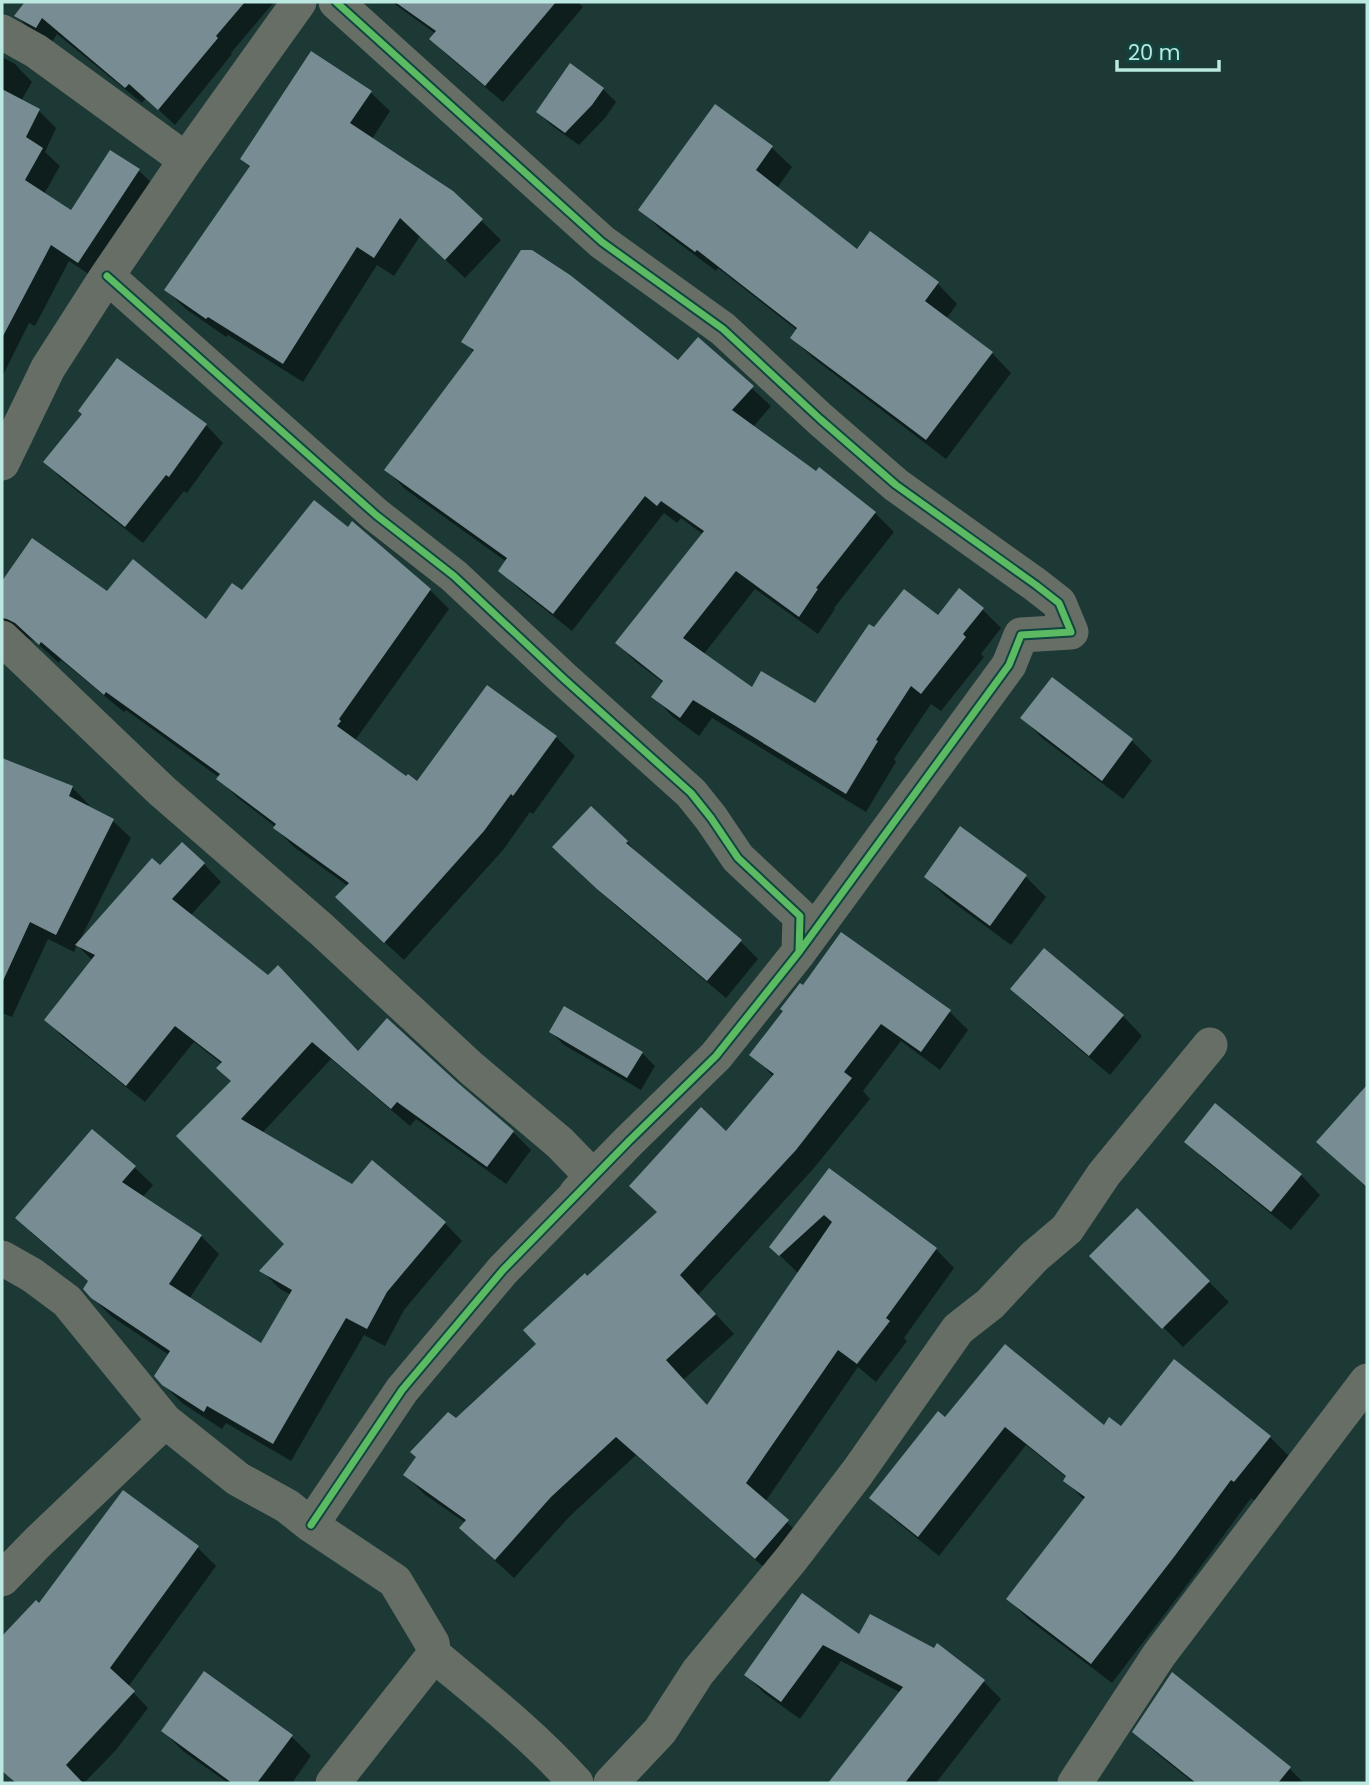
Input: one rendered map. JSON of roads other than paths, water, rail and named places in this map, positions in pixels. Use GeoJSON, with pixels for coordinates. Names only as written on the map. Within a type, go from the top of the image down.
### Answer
{"type":"FeatureCollection","features":[{"type":"Feature","properties":{"kind":"street"},"geometry":{"type":"LineString","coordinates":[[2,463],[48,368],[107,276],[299,2]]}},
{"type":"Feature","properties":{"kind":"street"},"geometry":{"type":"LineString","coordinates":[[312,1525],[402,1390],[503,1270],[716,1056],[799,952],[1009,665],[1021,635],[1071,632],[1059,603],[896,485],[723,329],[603,242],[336,2]]}},
{"type":"Feature","properties":{"kind":"street"},"geometry":{"type":"LineString","coordinates":[[2,32],[36,51],[186,160]]}},
{"type":"Feature","properties":{"kind":"street"},"geometry":{"type":"LineString","coordinates":[[107,276],[376,515],[454,576],[564,680],[691,793],[738,858],[800,916],[799,952]]}},
{"type":"Feature","properties":{"kind":"street"},"geometry":{"type":"LineString","coordinates":[[2,638],[162,792],[321,929],[471,1068],[560,1143],[592,1176],[567,1205]]}},
{"type":"Feature","properties":{"kind":"street"},"geometry":{"type":"LineString","coordinates":[[611,1783],[660,1731],[698,1672],[857,1474],[958,1329],[990,1304],[1034,1257],[1067,1228],[1104,1174],[1210,1045]]}},
{"type":"Feature","properties":{"kind":"street"},"geometry":{"type":"LineString","coordinates":[[2,1258],[32,1275],[66,1301],[164,1421],[238,1479],[287,1506],[395,1581],[432,1643],[434,1655],[514,1721],[576,1783]]}},
{"type":"Feature","properties":{"kind":"street"},"geometry":{"type":"LineString","coordinates":[[1075,1783],[1159,1655],[1367,1381]]}},
{"type":"Feature","properties":{"kind":"street"},"geometry":{"type":"LineString","coordinates":[[2,1579],[164,1421]]}},
{"type":"Feature","properties":{"kind":"street"},"geometry":{"type":"LineString","coordinates":[[333,1783],[434,1655]]}}]}
